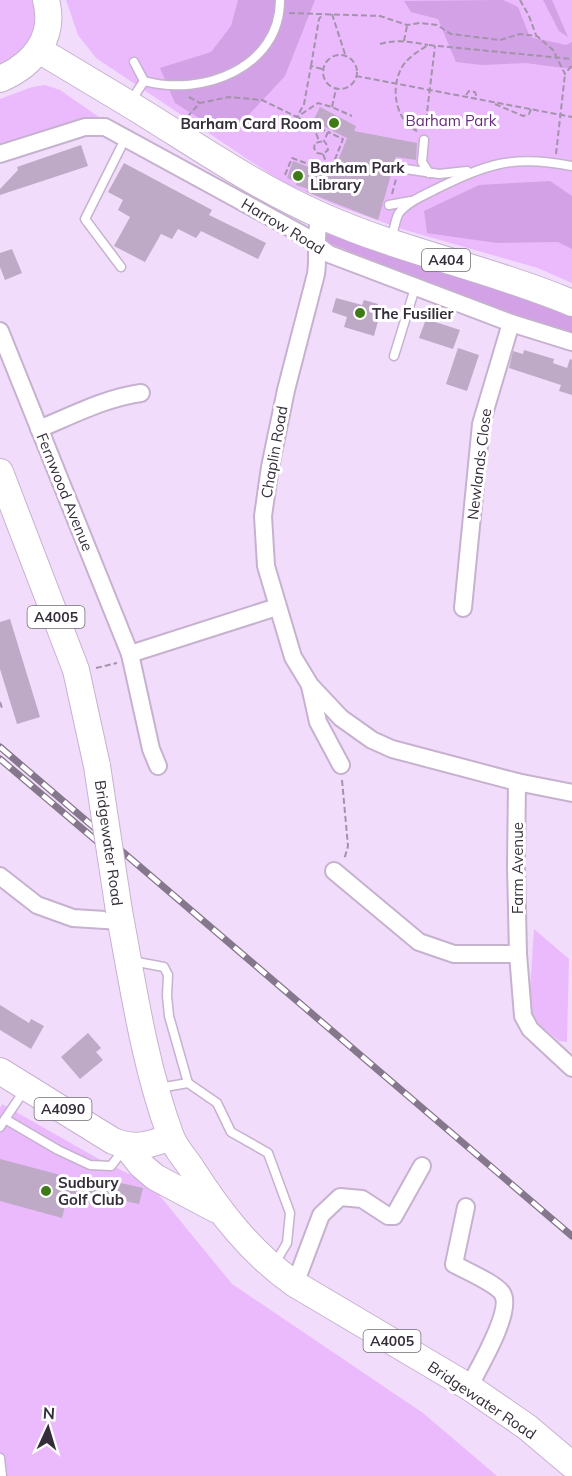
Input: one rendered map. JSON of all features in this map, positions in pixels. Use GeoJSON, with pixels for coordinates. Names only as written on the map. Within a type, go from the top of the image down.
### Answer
{"type":"FeatureCollection","features":[{"type":"Feature","properties":{"kind":"main road"},"geometry":{"type":"LineString","coordinates":[[0,79],[21,69],[39,50],[47,30],[46,0]]}},
{"type":"Feature","properties":{"kind":"main road","name":"Harrow Road"},"geometry":{"type":"LineString","coordinates":[[39,50],[227,166],[277,195],[320,216],[390,243],[532,286],[572,303]]}},
{"type":"Feature","properties":{"kind":"main road","name":"Bridgewater Road"},"geometry":{"type":"LineString","coordinates":[[0,472],[76,670],[97,766],[127,960],[157,1089],[171,1137],[218,1210],[272,1268],[295,1284],[469,1387],[527,1427],[572,1465]]}},
{"type":"Feature","properties":{"kind":"main road","name":"A4090"},"geometry":{"type":"LineString","coordinates":[[0,1071],[113,1141],[126,1146]]}},
{"type":"Feature","properties":{"kind":"main road"},"geometry":{"type":"LineString","coordinates":[[126,1146],[145,1147],[171,1137]]}},
{"type":"Feature","properties":{"kind":"main road","name":"Bridgewater Road"},"geometry":{"type":"LineString","coordinates":[[126,1146],[141,1165],[155,1177],[218,1210]]}},
{"type":"Feature","properties":{"kind":"street","name":"Harrow Road"},"geometry":{"type":"LineString","coordinates":[[0,154],[85,126],[105,127],[305,236],[329,254],[511,323],[572,342]]}},
{"type":"Feature","properties":{"kind":"street","name":"Chaplin Road"},"geometry":{"type":"LineString","coordinates":[[320,216],[316,234],[318,258],[316,274],[283,401],[263,516],[267,566],[293,657],[310,685],[341,718],[372,740],[392,748],[517,782],[572,793]]}},
{"type":"Feature","properties":{"kind":"street","name":"Newlands Close"},"geometry":{"type":"LineString","coordinates":[[463,608],[481,424],[511,323]]}},
{"type":"Feature","properties":{"kind":"street","name":"Fernwood Avenue"},"geometry":{"type":"LineString","coordinates":[[0,331],[130,654],[158,766]]}},
{"type":"Feature","properties":{"kind":"street"},"geometry":{"type":"LineString","coordinates":[[39,429],[98,403],[141,393]]}},
{"type":"Feature","properties":{"kind":"street"},"geometry":{"type":"LineString","coordinates":[[130,654],[277,607]]}},
{"type":"Feature","properties":{"kind":"street","name":"Chaplin Road"},"geometry":{"type":"LineString","coordinates":[[310,685],[318,722],[341,765]]}},
{"type":"Feature","properties":{"kind":"street","name":"Farm Avenue"},"geometry":{"type":"LineString","coordinates":[[517,782],[518,954],[523,1016],[530,1029],[572,1068]]}},
{"type":"Feature","properties":{"kind":"street"},"geometry":{"type":"LineString","coordinates":[[334,871],[419,942],[454,954],[518,954]]}},
{"type":"Feature","properties":{"kind":"street"},"geometry":{"type":"LineString","coordinates":[[0,876],[38,905],[73,918],[120,916]]}},
{"type":"Feature","properties":{"kind":"street"},"geometry":{"type":"LineString","coordinates":[[295,1284],[321,1215],[340,1197],[362,1199],[388,1216],[394,1216],[422,1166]]}},
{"type":"Feature","properties":{"kind":"street"},"geometry":{"type":"LineString","coordinates":[[466,1207],[454,1264],[500,1290],[505,1298],[493,1342],[469,1387]]}},
{"type":"Feature","properties":{"kind":"lane"},"geometry":{"type":"LineString","coordinates":[[144,81],[173,86],[199,84],[223,77],[244,66],[260,53],[275,32],[280,13],[280,0]]}},
{"type":"Feature","properties":{"kind":"lane"},"geometry":{"type":"LineString","coordinates":[[134,62],[144,81]]}},
{"type":"Feature","properties":{"kind":"lane"},"geometry":{"type":"LineString","coordinates":[[129,104],[144,81]]}},
{"type":"Feature","properties":{"kind":"lane"},"geometry":{"type":"LineString","coordinates":[[424,138],[422,162],[429,173]]}},
{"type":"Feature","properties":{"kind":"lane"},"geometry":{"type":"LineString","coordinates":[[121,267],[85,219],[125,139]]}},
{"type":"Feature","properties":{"kind":"lane"},"geometry":{"type":"LineString","coordinates":[[390,243],[399,213],[414,201],[473,171],[518,160],[555,162],[572,166]]}},
{"type":"Feature","properties":{"kind":"lane"},"geometry":{"type":"LineString","coordinates":[[399,168],[439,174],[473,171]]}},
{"type":"Feature","properties":{"kind":"lane"},"geometry":{"type":"LineString","coordinates":[[389,205],[414,201]]}},
{"type":"Feature","properties":{"kind":"lane"},"geometry":{"type":"LineString","coordinates":[[393,356],[416,288]]}},
{"type":"Feature","properties":{"kind":"lane"},"geometry":{"type":"LineString","coordinates":[[127,960],[164,967],[168,975],[166,996],[169,1016],[188,1083],[217,1103],[231,1132],[268,1153],[290,1213],[287,1243],[272,1268]]}},
{"type":"Feature","properties":{"kind":"lane"},"geometry":{"type":"LineString","coordinates":[[157,1089],[188,1083]]}},
{"type":"Feature","properties":{"kind":"lane"},"geometry":{"type":"LineString","coordinates":[[26,1087],[3,1123],[90,1165],[111,1166],[126,1146]]}},
{"type":"Feature","properties":{"kind":"lane"},"geometry":{"type":"LineString","coordinates":[[0,1458],[2,1476]]}},
{"type":"Feature","properties":{"kind":"path"},"geometry":{"type":"LineString","coordinates":[[520,0],[537,36],[553,50],[565,74]]}},
{"type":"Feature","properties":{"kind":"path"},"geometry":{"type":"LineString","coordinates":[[280,13],[380,16],[407,25],[420,23],[438,25],[451,34],[500,40],[520,34],[537,36]]}},
{"type":"Feature","properties":{"kind":"path"},"geometry":{"type":"LineString","coordinates":[[297,117],[304,104],[320,19],[323,14]]}},
{"type":"Feature","properties":{"kind":"path"},"geometry":{"type":"LineString","coordinates":[[332,14],[345,56]]}},
{"type":"Feature","properties":{"kind":"path"},"geometry":{"type":"LineString","coordinates":[[404,41],[407,25]]}},
{"type":"Feature","properties":{"kind":"path"},"geometry":{"type":"LineString","coordinates":[[381,44],[390,41],[404,41],[572,59]]}},
{"type":"Feature","properties":{"kind":"path"},"geometry":{"type":"LineString","coordinates":[[418,132],[400,118],[396,103],[397,83],[402,68],[412,56],[428,45]]}},
{"type":"Feature","properties":{"kind":"path"},"geometry":{"type":"LineString","coordinates":[[424,138],[435,46]]}},
{"type":"Feature","properties":{"kind":"path"},"geometry":{"type":"LineString","coordinates":[[333,56],[345,56],[350,58],[356,66],[357,76],[350,86],[336,89],[328,85],[323,78],[322,69],[326,61],[333,56]]}},
{"type":"Feature","properties":{"kind":"path"},"geometry":{"type":"LineString","coordinates":[[311,66],[322,69]]}},
{"type":"Feature","properties":{"kind":"path"},"geometry":{"type":"LineString","coordinates":[[555,162],[565,74],[572,66]]}},
{"type":"Feature","properties":{"kind":"path"},"geometry":{"type":"LineString","coordinates":[[357,76],[572,117]]}},
{"type":"Feature","properties":{"kind":"path"},"geometry":{"type":"LineString","coordinates":[[332,107],[336,89]]}},
{"type":"Feature","properties":{"kind":"path"},"geometry":{"type":"LineString","coordinates":[[465,96],[470,91],[475,92],[477,99]]}},
{"type":"Feature","properties":{"kind":"path"},"geometry":{"type":"LineString","coordinates":[[187,117],[200,103],[229,97],[262,100],[343,139],[330,172]]}},
{"type":"Feature","properties":{"kind":"path"},"geometry":{"type":"LineString","coordinates":[[491,101],[523,116],[531,109]]}},
{"type":"Feature","properties":{"kind":"path"},"geometry":{"type":"LineString","coordinates":[[297,117],[318,104],[332,107],[352,116]]}},
{"type":"Feature","properties":{"kind":"path"},"geometry":{"type":"LineString","coordinates":[[313,125],[319,141]]}},
{"type":"Feature","properties":{"kind":"path"},"geometry":{"type":"LineString","coordinates":[[324,141],[328,132]]}},
{"type":"Feature","properties":{"kind":"path"},"geometry":{"type":"LineString","coordinates":[[324,141],[328,150],[323,154],[317,153],[314,148],[315,143],[324,141]]}},
{"type":"Feature","properties":{"kind":"path"},"geometry":{"type":"LineString","coordinates":[[323,154],[330,172]]}},
{"type":"Feature","properties":{"kind":"path"},"geometry":{"type":"LineString","coordinates":[[277,195],[292,158],[330,172]]}},
{"type":"Feature","properties":{"kind":"path"},"geometry":{"type":"LineString","coordinates":[[389,205],[399,168]]}},
{"type":"Feature","properties":{"kind":"path"},"geometry":{"type":"LineString","coordinates":[[0,702],[2,708]]}},
{"type":"Feature","properties":{"kind":"path"},"geometry":{"type":"LineString","coordinates":[[334,871],[344,860],[348,846],[341,765]]}},
{"type":"Feature","properties":{"kind":"green space"},"geometry":{"type":"Polygon","coordinates":[[[0,0],[38,0],[34,43],[0,69],[0,0]]]}},
{"type":"Feature","properties":{"kind":"green space","name":"Barham Park"},"geometry":{"type":"Polygon","coordinates":[[[66,0],[572,0],[572,283],[538,268],[405,230],[340,207],[282,182],[96,58],[78,35],[66,0]]]}},
{"type":"Feature","properties":{"kind":"green space"},"geometry":{"type":"Polygon","coordinates":[[[45,85],[60,90],[99,117],[79,120],[0,147],[0,99],[32,87],[45,85]]]}},
{"type":"Feature","properties":{"kind":"green space"},"geometry":{"type":"Polygon","coordinates":[[[534,929],[569,959],[567,1042],[559,1041],[531,1016],[529,1005],[534,929]]]}},
{"type":"Feature","properties":{"kind":"green space"},"geometry":{"type":"Polygon","coordinates":[[[2,1104],[97,1158],[151,1185],[232,1284],[423,1413],[497,1476],[0,1476],[0,1108],[2,1104]]]}},
{"type":"Feature","properties":{"kind":"shaded area"},"geometry":{"type":"Polygon","coordinates":[[[238,0],[315,0],[285,76],[242,122],[207,123],[175,103],[160,68],[211,52],[231,26],[238,0]]]}},
{"type":"Feature","properties":{"kind":"shaded area"},"geometry":{"type":"Polygon","coordinates":[[[503,0],[518,7],[530,37],[566,45],[572,42],[572,69],[526,63],[482,65],[456,62],[438,19],[411,12],[404,1],[503,0]]]}},
{"type":"Feature","properties":{"kind":"shaded area"},"geometry":{"type":"Polygon","coordinates":[[[543,0],[552,0],[568,37],[559,31],[543,0]]]}},
{"type":"Feature","properties":{"kind":"shaded area"},"geometry":{"type":"Polygon","coordinates":[[[550,181],[572,196],[572,249],[558,242],[497,243],[427,233],[424,211],[479,185],[550,181]]]}},
{"type":"Feature","properties":{"kind":"shaded area"},"geometry":{"type":"Polygon","coordinates":[[[326,233],[543,304],[572,316],[572,333],[504,312],[326,242],[326,233]]]}},
{"type":"Feature","properties":{"kind":"building"},"geometry":{"type":"Polygon","coordinates":[[[320,107],[356,126],[354,131],[417,143],[416,160],[396,157],[378,220],[307,192],[308,189],[296,185],[297,182],[287,178],[293,161],[332,176],[347,138],[313,121],[320,107]]]}},
{"type":"Feature","properties":{"kind":"building"},"geometry":{"type":"Polygon","coordinates":[[[81,145],[88,166],[0,195],[0,189],[18,170],[17,167],[81,145]]]}},
{"type":"Feature","properties":{"kind":"building"},"geometry":{"type":"Polygon","coordinates":[[[124,163],[212,210],[209,215],[266,243],[258,259],[201,231],[196,238],[178,229],[172,239],[161,234],[145,262],[114,246],[130,217],[118,210],[123,200],[108,192],[124,163]]]}},
{"type":"Feature","properties":{"kind":"building"},"geometry":{"type":"Polygon","coordinates":[[[12,249],[22,273],[5,280],[0,267],[0,253],[12,249]]]}},
{"type":"Feature","properties":{"kind":"building"},"geometry":{"type":"Polygon","coordinates":[[[336,298],[362,305],[364,300],[378,304],[374,320],[378,321],[374,336],[344,327],[347,317],[332,312],[336,298]]]}},
{"type":"Feature","properties":{"kind":"building"},"geometry":{"type":"Polygon","coordinates":[[[426,319],[460,330],[453,349],[419,338],[426,319]]]}},
{"type":"Feature","properties":{"kind":"building"},"geometry":{"type":"Polygon","coordinates":[[[458,348],[479,355],[467,391],[446,384],[458,348]]]}},
{"type":"Feature","properties":{"kind":"building"},"geometry":{"type":"Polygon","coordinates":[[[524,350],[554,359],[553,363],[567,368],[570,359],[572,360],[572,395],[559,391],[561,385],[509,368],[513,351],[523,354],[524,350]]]}},
{"type":"Feature","properties":{"kind":"building"},"geometry":{"type":"Polygon","coordinates":[[[10,619],[40,717],[17,724],[0,669],[0,622],[10,619]]]}},
{"type":"Feature","properties":{"kind":"building"},"geometry":{"type":"Polygon","coordinates":[[[0,1005],[29,1023],[31,1019],[44,1026],[31,1049],[0,1030],[0,1005]]]}},
{"type":"Feature","properties":{"kind":"building"},"geometry":{"type":"Polygon","coordinates":[[[88,1033],[101,1048],[96,1052],[103,1060],[80,1079],[61,1057],[88,1033]]]}},
{"type":"Feature","properties":{"kind":"building","name":"Sudbury Golf Club"},"geometry":{"type":"Polygon","coordinates":[[[0,1159],[102,1186],[103,1179],[143,1188],[139,1204],[91,1194],[89,1203],[67,1198],[62,1218],[0,1201],[0,1159]]]}},
{"type":"Feature","properties":{"kind":"railway"},"geometry":{"type":"LineString","coordinates":[[0,747],[572,1236]]}},
{"type":"Feature","properties":{"kind":"railway"},"geometry":{"type":"LineString","coordinates":[[0,759],[105,848]]}},
{"type":"Feature","properties":{"kind":"place","name":"Barham Card Room"},"geometry":{"type":"Point","coordinates":[334,123]}},
{"type":"Feature","properties":{"kind":"place","name":"Barham Park Library"},"geometry":{"type":"Point","coordinates":[298,176]}},
{"type":"Feature","properties":{"kind":"place","name":"The Fusilier"},"geometry":{"type":"Point","coordinates":[360,313]}},
{"type":"Feature","properties":{"kind":"place","name":"Sudbury Golf Club"},"geometry":{"type":"Point","coordinates":[46,1191]}}]}
